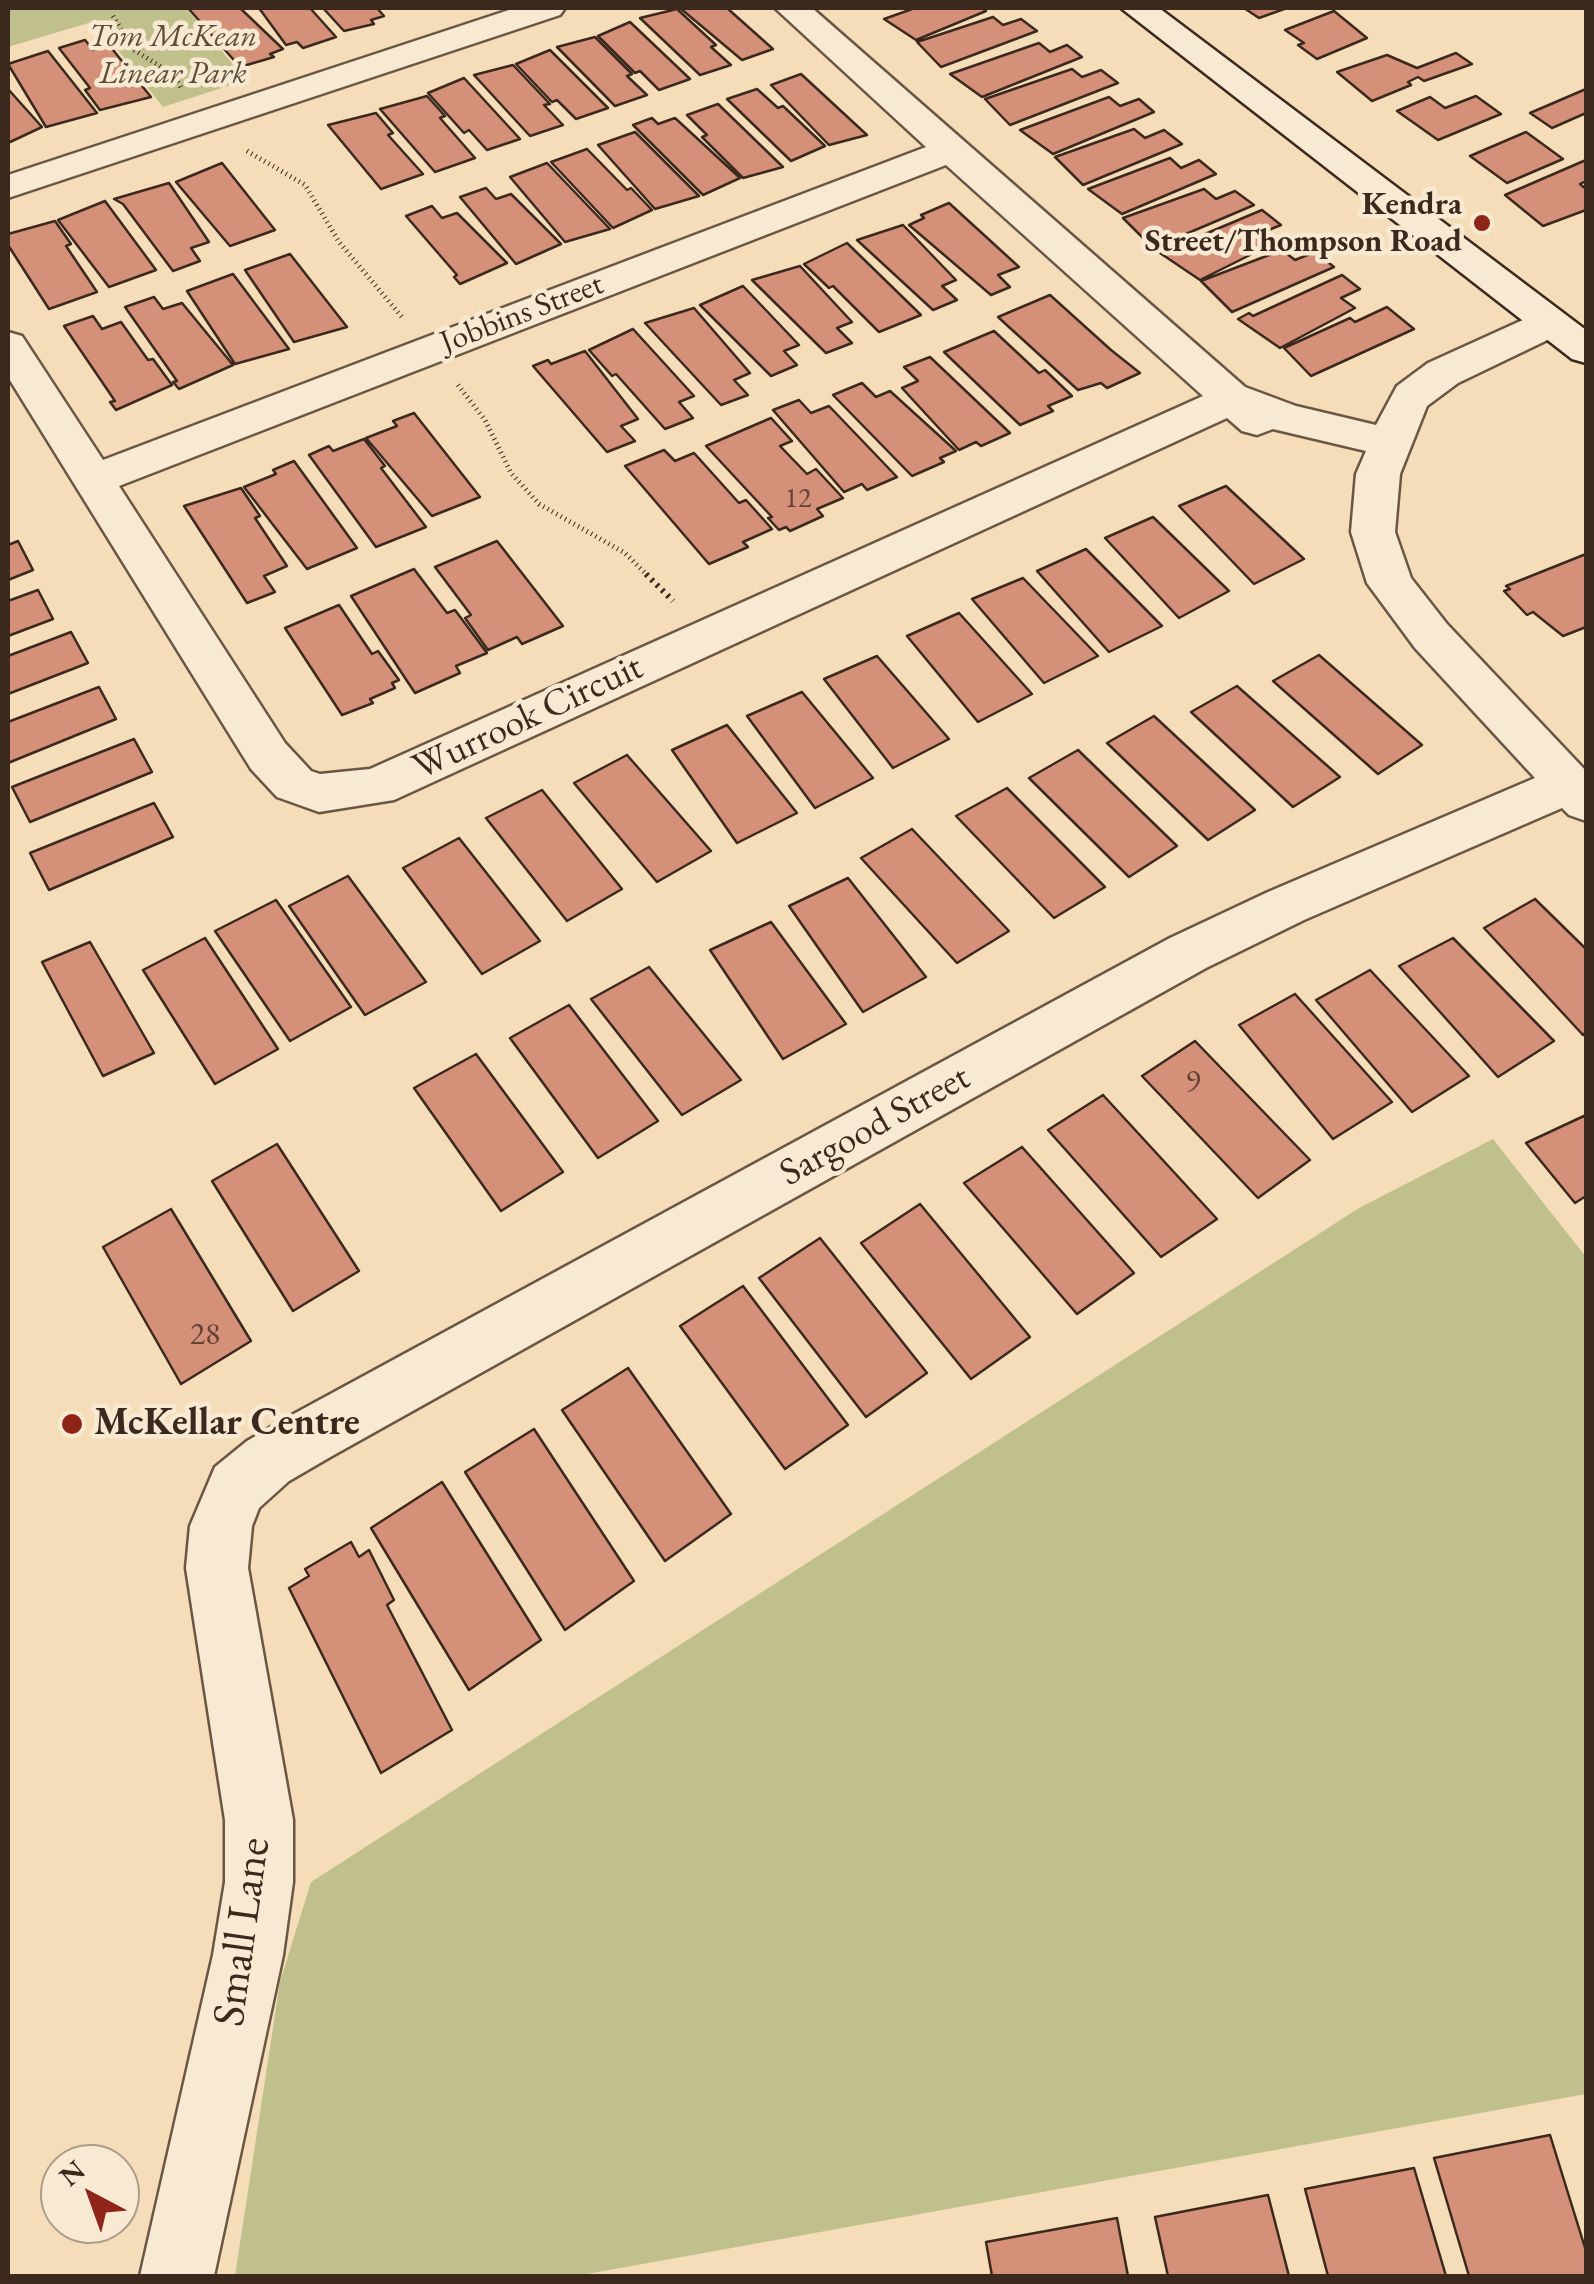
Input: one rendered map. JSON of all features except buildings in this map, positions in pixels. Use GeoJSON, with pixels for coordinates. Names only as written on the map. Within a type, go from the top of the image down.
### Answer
{"type":"FeatureCollection","features":[{"type":"Feature","properties":{"kind":"street"},"geometry":{"type":"LineString","coordinates":[[8,187],[548,8]]}},
{"type":"Feature","properties":{"kind":"street"},"geometry":{"type":"LineString","coordinates":[[792,8],[1264,427],[1296,447],[1385,459]]}},
{"type":"Feature","properties":{"kind":"street"},"geometry":{"type":"LineString","coordinates":[[1138,8],[1573,340],[1449,407],[1385,459],[1372,532],[1390,584],[1431,636],[1578,793]]}},
{"type":"Feature","properties":{"kind":"street","name":"Jobbins Street"},"geometry":{"type":"LineString","coordinates":[[93,480],[952,150]]}},
{"type":"Feature","properties":{"kind":"street","name":"Wurrook Circuit"},"geometry":{"type":"LineString","coordinates":[[8,345],[268,756],[294,784],[319,793],[377,786],[1234,398]]}},
{"type":"Feature","properties":{"kind":"street","name":"Sargood Street"},"geometry":{"type":"LineString","coordinates":[[221,1526],[237,1488],[268,1460],[1188,953],[1286,906],[1578,793]]}},
{"type":"Feature","properties":{"kind":"street","name":"Small Lane"},"geometry":{"type":"LineString","coordinates":[[177,2276],[248,1954],[259,1882],[259,1820],[217,1568],[221,1526]]}},
{"type":"Feature","properties":{"kind":"path"},"geometry":{"type":"LineString","coordinates":[[113,16],[134,50],[174,75],[184,94]]}},
{"type":"Feature","properties":{"kind":"path"},"geometry":{"type":"LineString","coordinates":[[242,149],[305,185],[340,242],[408,325]]}},
{"type":"Feature","properties":{"kind":"path"},"geometry":{"type":"LineString","coordinates":[[451,376],[485,420],[511,474],[540,504],[625,553],[678,606]]}},
{"type":"Feature","properties":{"kind":"green space","name":"Tom McKean Linear Park"},"geometry":{"type":"Polygon","coordinates":[[[8,8],[186,8],[246,80],[163,107],[95,21],[8,47],[8,8]]]}},
{"type":"Feature","properties":{"kind":"green space"},"geometry":{"type":"Polygon","coordinates":[[[1493,1139],[1586,1257],[1586,2094],[576,2276],[235,2276],[280,1982],[311,1882],[1359,1208],[1493,1139]]]}},
{"type":"Feature","properties":{"kind":"place","name":"Kendra Street/Thompson Road"},"geometry":{"type":"Point","coordinates":[1482,223]}},
{"type":"Feature","properties":{"kind":"place","name":"McKellar Centre"},"geometry":{"type":"Point","coordinates":[72,1424]}}]}
